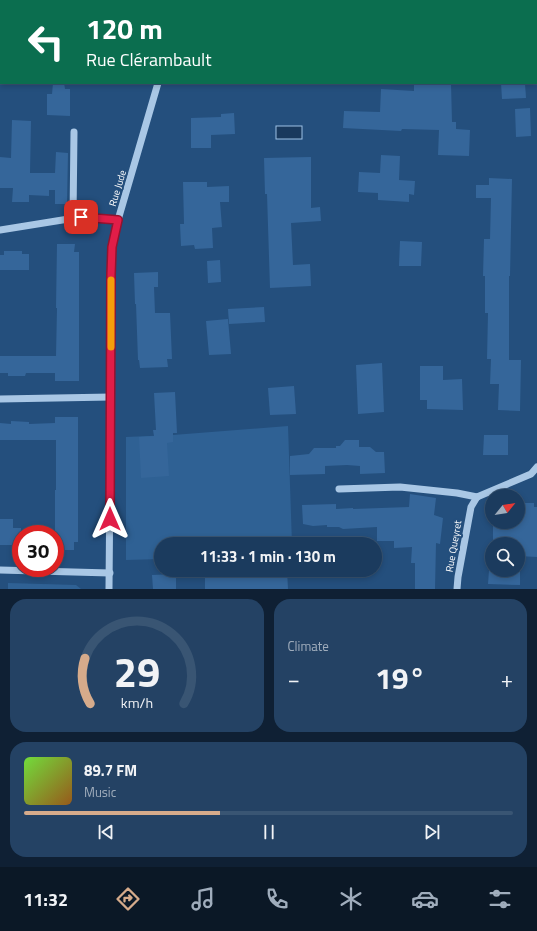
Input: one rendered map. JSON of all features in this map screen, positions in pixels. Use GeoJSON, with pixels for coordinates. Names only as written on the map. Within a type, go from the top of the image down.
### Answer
{"type":"FeatureCollection","features":[{"type":"Feature","properties":{"kind":"street","name":"Rue Jude"},"geometry":{"type":"LineString","coordinates":[[109,589],[112,247],[118,220],[158,84]]}},
{"type":"Feature","properties":{"kind":"street"},"geometry":{"type":"LineString","coordinates":[[73,218],[74,132]]}},
{"type":"Feature","properties":{"kind":"street"},"geometry":{"type":"LineString","coordinates":[[0,230],[81,217],[118,220]]}},
{"type":"Feature","properties":{"kind":"street"},"geometry":{"type":"LineString","coordinates":[[0,399],[111,397]]}},
{"type":"Feature","properties":{"kind":"street"},"geometry":{"type":"LineString","coordinates":[[339,489],[400,487],[456,493],[477,497],[531,474],[537,467]]}},
{"type":"Feature","properties":{"kind":"street","name":"Rue Queyret"},"geometry":{"type":"LineString","coordinates":[[457,589],[471,507],[477,497]]}},
{"type":"Feature","properties":{"kind":"street"},"geometry":{"type":"LineString","coordinates":[[0,570],[110,573]]}},
{"type":"Feature","properties":{"kind":"shaded area"},"geometry":{"type":"Polygon","coordinates":[[[276,126],[302,126],[302,139],[276,139],[276,126]]]}},
{"type":"Feature","properties":{"kind":"shaded area"},"geometry":{"type":"Polygon","coordinates":[[[288,426],[292,537],[154,537],[154,559],[126,560],[126,437],[288,426]]]}},
{"type":"Feature","properties":{"kind":"shaded area"},"geometry":{"type":"Polygon","coordinates":[[[8,583],[76,585],[81,589],[8,589],[8,583]]]}},
{"type":"Feature","properties":{"kind":"building"},"geometry":{"type":"Polygon","coordinates":[[[53,84],[64,84],[65,89],[70,89],[70,116],[47,115],[47,94],[52,94],[53,84]]]}},
{"type":"Feature","properties":{"kind":"building"},"geometry":{"type":"Polygon","coordinates":[[[414,84],[451,84],[452,122],[456,122],[456,129],[470,130],[469,156],[438,155],[439,130],[402,129],[401,131],[343,128],[344,111],[380,112],[381,89],[414,91],[414,84]]]}},
{"type":"Feature","properties":{"kind":"building"},"geometry":{"type":"Polygon","coordinates":[[[501,84],[525,84],[526,98],[502,99],[501,84]]]}},
{"type":"Feature","properties":{"kind":"building"},"geometry":{"type":"Polygon","coordinates":[[[530,108],[531,136],[516,137],[515,109],[530,108]]]}},
{"type":"Feature","properties":{"kind":"building"},"geometry":{"type":"Polygon","coordinates":[[[234,113],[235,134],[211,135],[211,148],[191,148],[191,118],[221,117],[221,114],[234,113]]]}},
{"type":"Feature","properties":{"kind":"building"},"geometry":{"type":"Polygon","coordinates":[[[12,120],[31,121],[30,173],[55,173],[56,152],[68,153],[67,204],[55,204],[55,190],[49,190],[49,196],[29,195],[29,202],[12,202],[13,188],[0,188],[0,157],[11,158],[12,120]]]}},
{"type":"Feature","properties":{"kind":"building"},"geometry":{"type":"Polygon","coordinates":[[[381,155],[400,156],[399,180],[415,181],[414,195],[409,194],[409,202],[378,200],[378,193],[358,192],[359,172],[380,173],[381,155]]]}},
{"type":"Feature","properties":{"kind":"building"},"geometry":{"type":"Polygon","coordinates":[[[311,157],[311,208],[320,207],[321,221],[291,223],[293,265],[310,264],[311,286],[270,288],[267,194],[265,194],[264,158],[311,157]]]}},
{"type":"Feature","properties":{"kind":"building"},"geometry":{"type":"Polygon","coordinates":[[[489,178],[512,179],[509,276],[509,360],[521,360],[520,411],[498,410],[499,384],[490,384],[491,359],[487,359],[488,313],[485,313],[485,276],[483,276],[484,239],[490,239],[491,198],[476,198],[476,185],[489,185],[489,178]]]}},
{"type":"Feature","properties":{"kind":"building"},"geometry":{"type":"Polygon","coordinates":[[[183,182],[207,182],[207,187],[229,186],[229,202],[220,202],[222,227],[212,228],[213,248],[195,249],[194,245],[181,246],[180,224],[184,224],[183,182]]]}},
{"type":"Feature","properties":{"kind":"building"},"geometry":{"type":"Polygon","coordinates":[[[400,241],[422,242],[421,266],[399,266],[400,241]]]}},
{"type":"Feature","properties":{"kind":"building"},"geometry":{"type":"Polygon","coordinates":[[[57,244],[75,244],[74,252],[79,252],[79,381],[55,381],[55,373],[26,373],[25,376],[8,376],[8,373],[0,373],[0,356],[56,356],[57,244]]]}},
{"type":"Feature","properties":{"kind":"building"},"geometry":{"type":"Polygon","coordinates":[[[4,251],[22,251],[22,254],[29,254],[29,270],[0,270],[0,255],[4,255],[4,251]]]}},
{"type":"Feature","properties":{"kind":"building"},"geometry":{"type":"Polygon","coordinates":[[[220,260],[221,282],[208,283],[207,261],[220,260]]]}},
{"type":"Feature","properties":{"kind":"building"},"geometry":{"type":"Polygon","coordinates":[[[158,272],[158,287],[154,287],[155,313],[170,313],[172,359],[167,359],[168,367],[140,368],[138,360],[134,273],[158,272]]]}},
{"type":"Feature","properties":{"kind":"building"},"geometry":{"type":"Polygon","coordinates":[[[264,307],[265,322],[229,324],[228,309],[264,307]]]}},
{"type":"Feature","properties":{"kind":"building"},"geometry":{"type":"Polygon","coordinates":[[[228,319],[231,354],[209,355],[206,321],[228,319]]]}},
{"type":"Feature","properties":{"kind":"building"},"geometry":{"type":"Polygon","coordinates":[[[382,363],[384,412],[358,414],[356,365],[382,363]]]}},
{"type":"Feature","properties":{"kind":"building"},"geometry":{"type":"Polygon","coordinates":[[[420,366],[443,366],[443,380],[462,379],[463,410],[427,409],[427,400],[420,400],[420,366]]]}},
{"type":"Feature","properties":{"kind":"building"},"geometry":{"type":"Polygon","coordinates":[[[294,386],[296,414],[270,415],[268,388],[294,386]]]}},
{"type":"Feature","properties":{"kind":"building"},"geometry":{"type":"Polygon","coordinates":[[[175,392],[177,433],[173,433],[173,442],[167,443],[169,476],[141,478],[139,437],[154,436],[153,430],[156,430],[154,393],[175,392]]]}},
{"type":"Feature","properties":{"kind":"building"},"geometry":{"type":"Polygon","coordinates":[[[55,417],[78,417],[78,542],[74,542],[74,550],[64,550],[64,525],[55,525],[56,440],[0,440],[0,423],[11,424],[11,421],[29,422],[29,424],[55,423],[55,417]]]}},
{"type":"Feature","properties":{"kind":"building"},"geometry":{"type":"Polygon","coordinates":[[[484,435],[508,435],[508,455],[483,455],[484,435]]]}},
{"type":"Feature","properties":{"kind":"building"},"geometry":{"type":"Polygon","coordinates":[[[345,440],[359,440],[359,447],[370,447],[376,452],[384,452],[385,473],[360,474],[360,466],[347,465],[325,466],[325,474],[290,475],[290,456],[309,454],[314,448],[336,448],[336,446],[340,446],[345,440]]]}},
{"type":"Feature","properties":{"kind":"building"},"geometry":{"type":"Polygon","coordinates":[[[410,494],[436,498],[434,515],[443,518],[440,544],[436,543],[435,589],[415,589],[415,563],[411,563],[412,547],[394,548],[394,541],[382,541],[382,537],[377,537],[377,527],[343,529],[339,527],[327,527],[327,525],[313,526],[303,524],[302,505],[336,504],[336,509],[409,507],[410,494]]]}},
{"type":"Feature","properties":{"kind":"building"},"geometry":{"type":"Polygon","coordinates":[[[525,503],[534,503],[534,507],[537,507],[537,557],[525,556],[525,537],[493,537],[493,529],[525,529],[525,503]]]}},
{"type":"Feature","properties":{"kind":"building"},"geometry":{"type":"Polygon","coordinates":[[[0,519],[13,519],[12,545],[0,545],[0,519]]]}},
{"type":"Feature","properties":{"kind":"building"},"geometry":{"type":"Polygon","coordinates":[[[152,575],[154,575],[154,577],[176,577],[176,589],[153,589],[152,575]]]}},
{"type":"Feature","properties":{"kind":"building"},"geometry":{"type":"Polygon","coordinates":[[[287,577],[288,589],[205,589],[205,578],[287,577]]]}},
{"type":"Feature","properties":{"kind":"building"},"geometry":{"type":"Polygon","coordinates":[[[488,577],[520,577],[520,585],[488,584],[488,577]]]}},
{"type":"Feature","properties":{"kind":"slow traffic"},"geometry":{"type":"LineString","coordinates":[[111,280],[111,347]]}},
{"type":"Feature","properties":{"kind":"route"},"geometry":{"type":"LineString","coordinates":[[81,217],[118,220],[112,247],[111,275],[110,519]]}}]}
